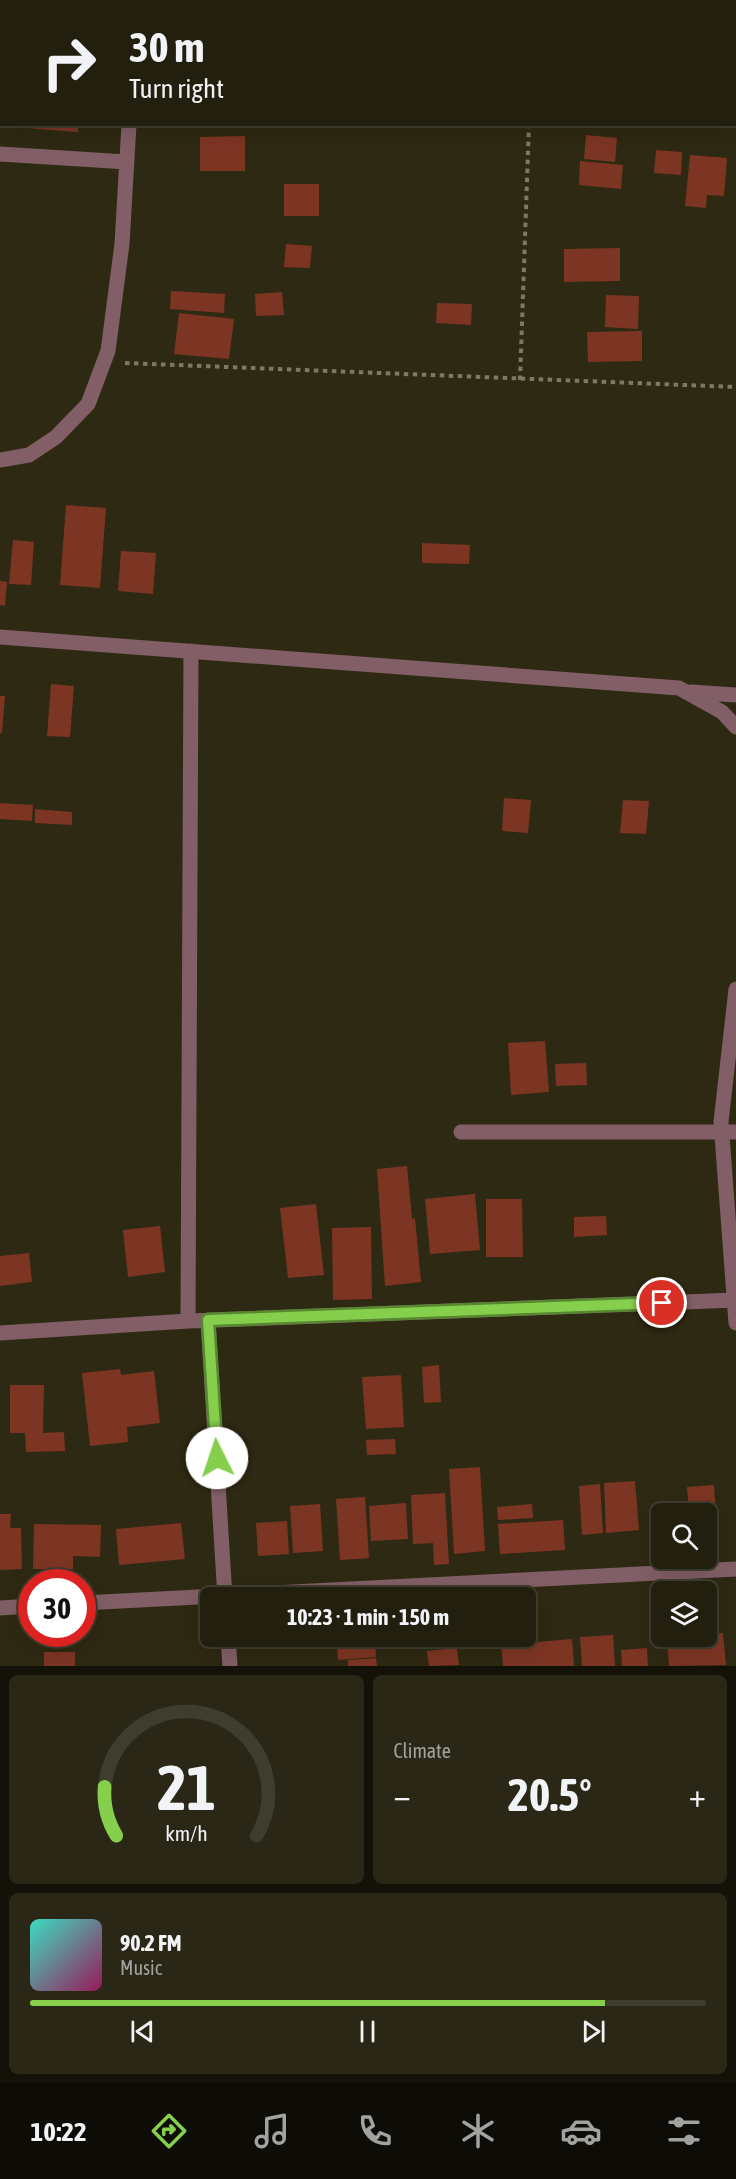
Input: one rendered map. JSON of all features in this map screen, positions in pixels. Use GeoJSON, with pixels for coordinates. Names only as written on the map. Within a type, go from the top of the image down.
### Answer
{"type":"FeatureCollection","features":[{"type":"Feature","properties":{"kind":"street"},"geometry":{"type":"LineString","coordinates":[[0,460],[28,455],[56,437],[88,404],[104,363],[108,351],[122,244],[129,126]]}},
{"type":"Feature","properties":{"kind":"street"},"geometry":{"type":"LineString","coordinates":[[0,154],[127,162]]}},
{"type":"Feature","properties":{"kind":"street"},"geometry":{"type":"LineString","coordinates":[[0,637],[679,688],[722,712],[736,727]]}},
{"type":"Feature","properties":{"kind":"street"},"geometry":{"type":"LineString","coordinates":[[188,1321],[191,651]]}},
{"type":"Feature","properties":{"kind":"street"},"geometry":{"type":"LineString","coordinates":[[685,692],[736,695]]}},
{"type":"Feature","properties":{"kind":"street"},"geometry":{"type":"LineString","coordinates":[[736,989],[721,1122],[729,1132],[736,1323]]}},
{"type":"Feature","properties":{"kind":"street"},"geometry":{"type":"LineString","coordinates":[[461,1132],[729,1132]]}},
{"type":"Feature","properties":{"kind":"street"},"geometry":{"type":"LineString","coordinates":[[0,1332],[208,1320],[735,1300]]}},
{"type":"Feature","properties":{"kind":"street"},"geometry":{"type":"LineString","coordinates":[[208,1320],[224,1587]]}},
{"type":"Feature","properties":{"kind":"street"},"geometry":{"type":"LineString","coordinates":[[395,1587],[736,1569]]}},
{"type":"Feature","properties":{"kind":"street"},"geometry":{"type":"LineString","coordinates":[[96,1602],[200,1597]]}},
{"type":"Feature","properties":{"kind":"street"},"geometry":{"type":"LineString","coordinates":[[0,1608],[18,1607]]}},
{"type":"Feature","properties":{"kind":"street"},"geometry":{"type":"LineString","coordinates":[[229,1647],[230,1666]]}},
{"type":"Feature","properties":{"kind":"path"},"geometry":{"type":"LineString","coordinates":[[520,380],[529,126]]}},
{"type":"Feature","properties":{"kind":"path"},"geometry":{"type":"LineString","coordinates":[[104,363],[736,387]]}},
{"type":"Feature","properties":{"kind":"building"},"geometry":{"type":"Polygon","coordinates":[[[1,126],[78,126],[78,132],[1,126]]]}},
{"type":"Feature","properties":{"kind":"building"},"geometry":{"type":"Polygon","coordinates":[[[586,135],[617,138],[615,162],[584,159],[586,135]]]}},
{"type":"Feature","properties":{"kind":"building"},"geometry":{"type":"Polygon","coordinates":[[[245,136],[245,171],[200,171],[200,137],[245,136]]]}},
{"type":"Feature","properties":{"kind":"building"},"geometry":{"type":"Polygon","coordinates":[[[656,150],[682,152],[681,175],[654,173],[656,150]]]}},
{"type":"Feature","properties":{"kind":"building"},"geometry":{"type":"Polygon","coordinates":[[[690,155],[727,158],[724,196],[707,195],[706,208],[685,206],[690,155]]]}},
{"type":"Feature","properties":{"kind":"building"},"geometry":{"type":"Polygon","coordinates":[[[580,161],[623,165],[621,189],[579,185],[580,161]]]}},
{"type":"Feature","properties":{"kind":"building"},"geometry":{"type":"Polygon","coordinates":[[[284,184],[319,184],[319,216],[284,216],[284,184]]]}},
{"type":"Feature","properties":{"kind":"building"},"geometry":{"type":"Polygon","coordinates":[[[286,244],[312,246],[310,268],[284,267],[286,244]]]}},
{"type":"Feature","properties":{"kind":"building"},"geometry":{"type":"Polygon","coordinates":[[[620,248],[620,281],[564,282],[564,249],[620,248]]]}},
{"type":"Feature","properties":{"kind":"building"},"geometry":{"type":"Polygon","coordinates":[[[171,291],[225,294],[224,313],[170,309],[171,291]]]}},
{"type":"Feature","properties":{"kind":"building"},"geometry":{"type":"Polygon","coordinates":[[[282,292],[284,315],[256,316],[255,294],[282,292]]]}},
{"type":"Feature","properties":{"kind":"building"},"geometry":{"type":"Polygon","coordinates":[[[606,295],[639,296],[638,329],[605,327],[606,295]]]}},
{"type":"Feature","properties":{"kind":"building"},"geometry":{"type":"Polygon","coordinates":[[[437,303],[472,304],[471,325],[436,323],[437,303]]]}},
{"type":"Feature","properties":{"kind":"building"},"geometry":{"type":"Polygon","coordinates":[[[179,313],[234,319],[229,359],[174,354],[179,313]]]}},
{"type":"Feature","properties":{"kind":"building"},"geometry":{"type":"Polygon","coordinates":[[[642,331],[642,361],[588,362],[587,332],[642,331]]]}},
{"type":"Feature","properties":{"kind":"building"},"geometry":{"type":"Polygon","coordinates":[[[66,505],[106,508],[100,588],[60,585],[66,505]]]}},
{"type":"Feature","properties":{"kind":"building"},"geometry":{"type":"Polygon","coordinates":[[[13,540],[34,542],[31,585],[9,584],[13,540]]]}},
{"type":"Feature","properties":{"kind":"building"},"geometry":{"type":"Polygon","coordinates":[[[422,543],[470,545],[469,564],[422,563],[422,543]]]}},
{"type":"Feature","properties":{"kind":"building"},"geometry":{"type":"Polygon","coordinates":[[[121,551],[156,553],[153,594],[118,591],[121,551]]]}},
{"type":"Feature","properties":{"kind":"building"},"geometry":{"type":"Polygon","coordinates":[[[0,581],[7,582],[5,606],[0,605],[0,581]]]}},
{"type":"Feature","properties":{"kind":"building"},"geometry":{"type":"Polygon","coordinates":[[[51,684],[74,686],[70,737],[47,736],[51,684]]]}},
{"type":"Feature","properties":{"kind":"building"},"geometry":{"type":"Polygon","coordinates":[[[0,696],[5,696],[2,733],[0,733],[0,696]]]}},
{"type":"Feature","properties":{"kind":"building"},"geometry":{"type":"Polygon","coordinates":[[[504,798],[531,800],[528,833],[502,831],[504,798]]]}},
{"type":"Feature","properties":{"kind":"building"},"geometry":{"type":"Polygon","coordinates":[[[623,800],[649,801],[646,834],[620,833],[623,800]]]}},
{"type":"Feature","properties":{"kind":"building"},"geometry":{"type":"Polygon","coordinates":[[[0,803],[33,805],[32,821],[0,819],[0,803]]]}},
{"type":"Feature","properties":{"kind":"building"},"geometry":{"type":"Polygon","coordinates":[[[35,809],[72,812],[72,825],[35,823],[35,809]]]}},
{"type":"Feature","properties":{"kind":"building"},"geometry":{"type":"Polygon","coordinates":[[[545,1041],[549,1092],[511,1095],[508,1043],[545,1041]]]}},
{"type":"Feature","properties":{"kind":"building"},"geometry":{"type":"Polygon","coordinates":[[[586,1063],[587,1085],[556,1086],[555,1064],[586,1063]]]}},
{"type":"Feature","properties":{"kind":"building"},"geometry":{"type":"Polygon","coordinates":[[[407,1166],[421,1282],[385,1286],[377,1169],[407,1166]]]}},
{"type":"Feature","properties":{"kind":"building"},"geometry":{"type":"Polygon","coordinates":[[[475,1194],[480,1250],[430,1254],[425,1199],[475,1194]]]}},
{"type":"Feature","properties":{"kind":"building"},"geometry":{"type":"Polygon","coordinates":[[[486,1199],[522,1199],[523,1257],[486,1257],[486,1199]]]}},
{"type":"Feature","properties":{"kind":"building"},"geometry":{"type":"Polygon","coordinates":[[[316,1204],[324,1275],[288,1278],[280,1208],[316,1204]]]}},
{"type":"Feature","properties":{"kind":"building"},"geometry":{"type":"Polygon","coordinates":[[[606,1216],[607,1235],[574,1237],[574,1217],[606,1216]]]}},
{"type":"Feature","properties":{"kind":"building"},"geometry":{"type":"Polygon","coordinates":[[[160,1226],[165,1272],[128,1277],[123,1230],[160,1226]]]}},
{"type":"Feature","properties":{"kind":"building"},"geometry":{"type":"Polygon","coordinates":[[[371,1227],[372,1299],[333,1300],[332,1228],[371,1227]]]}},
{"type":"Feature","properties":{"kind":"building"},"geometry":{"type":"Polygon","coordinates":[[[29,1253],[32,1282],[0,1286],[0,1256],[29,1253]]]}},
{"type":"Feature","properties":{"kind":"building"},"geometry":{"type":"Polygon","coordinates":[[[439,1365],[441,1402],[424,1403],[422,1367],[439,1365]]]}},
{"type":"Feature","properties":{"kind":"building"},"geometry":{"type":"Polygon","coordinates":[[[120,1369],[121,1375],[154,1371],[160,1423],[127,1427],[128,1442],[90,1446],[82,1373],[120,1369]]]}},
{"type":"Feature","properties":{"kind":"building"},"geometry":{"type":"Polygon","coordinates":[[[401,1375],[404,1427],[366,1429],[362,1377],[401,1375]]]}},
{"type":"Feature","properties":{"kind":"building"},"geometry":{"type":"Polygon","coordinates":[[[10,1385],[44,1385],[43,1433],[64,1432],[65,1451],[26,1452],[25,1433],[10,1433],[10,1385]]]}},
{"type":"Feature","properties":{"kind":"building"},"geometry":{"type":"Polygon","coordinates":[[[395,1439],[396,1454],[367,1455],[366,1440],[395,1439]]]}},
{"type":"Feature","properties":{"kind":"building"},"geometry":{"type":"Polygon","coordinates":[[[480,1467],[485,1551],[454,1554],[449,1469],[480,1467]]]}},
{"type":"Feature","properties":{"kind":"building"},"geometry":{"type":"Polygon","coordinates":[[[635,1481],[639,1530],[606,1533],[604,1483],[635,1481]]]}},
{"type":"Feature","properties":{"kind":"building"},"geometry":{"type":"Polygon","coordinates":[[[600,1484],[603,1533],[582,1535],[579,1486],[600,1484]]]}},
{"type":"Feature","properties":{"kind":"building"},"geometry":{"type":"Polygon","coordinates":[[[714,1485],[715,1503],[688,1503],[687,1487],[714,1485]]]}},
{"type":"Feature","properties":{"kind":"building"},"geometry":{"type":"Polygon","coordinates":[[[445,1493],[449,1564],[434,1565],[433,1543],[413,1544],[411,1495],[445,1493]]]}},
{"type":"Feature","properties":{"kind":"building"},"geometry":{"type":"Polygon","coordinates":[[[365,1497],[369,1558],[340,1560],[336,1499],[365,1497]]]}},
{"type":"Feature","properties":{"kind":"building"},"geometry":{"type":"Polygon","coordinates":[[[406,1503],[408,1539],[371,1541],[369,1506],[406,1503]]]}},
{"type":"Feature","properties":{"kind":"building"},"geometry":{"type":"Polygon","coordinates":[[[320,1504],[323,1551],[293,1553],[290,1506],[320,1504]]]}},
{"type":"Feature","properties":{"kind":"building"},"geometry":{"type":"Polygon","coordinates":[[[532,1504],[533,1518],[498,1520],[497,1507],[532,1504]]]}},
{"type":"Feature","properties":{"kind":"building"},"geometry":{"type":"Polygon","coordinates":[[[0,1514],[11,1514],[10,1528],[21,1528],[22,1569],[0,1570],[0,1514]]]}},
{"type":"Feature","properties":{"kind":"building"},"geometry":{"type":"Polygon","coordinates":[[[563,1520],[565,1550],[500,1554],[498,1524],[563,1520]]]}},
{"type":"Feature","properties":{"kind":"building"},"geometry":{"type":"Polygon","coordinates":[[[287,1521],[289,1554],[258,1556],[256,1523],[287,1521]]]}},
{"type":"Feature","properties":{"kind":"building"},"geometry":{"type":"Polygon","coordinates":[[[181,1523],[185,1559],[119,1565],[116,1529],[181,1523]]]}},
{"type":"Feature","properties":{"kind":"building"},"geometry":{"type":"Polygon","coordinates":[[[34,1524],[101,1525],[100,1557],[73,1556],[73,1569],[33,1569],[34,1524]]]}},
{"type":"Feature","properties":{"kind":"building"},"geometry":{"type":"Polygon","coordinates":[[[717,1528],[719,1553],[717,1553],[717,1528]]]}},
{"type":"Feature","properties":{"kind":"building"},"geometry":{"type":"Polygon","coordinates":[[[718,1611],[719,1631],[717,1631],[718,1611]]]}},
{"type":"Feature","properties":{"kind":"building"},"geometry":{"type":"Polygon","coordinates":[[[717,1633],[723,1633],[726,1665],[669,1666],[668,1647],[717,1647],[717,1633]]]}},
{"type":"Feature","properties":{"kind":"building"},"geometry":{"type":"Polygon","coordinates":[[[613,1635],[615,1666],[582,1666],[580,1637],[613,1635]]]}},
{"type":"Feature","properties":{"kind":"building"},"geometry":{"type":"Polygon","coordinates":[[[572,1639],[574,1666],[503,1666],[501,1647],[536,1647],[536,1642],[572,1639]]]}},
{"type":"Feature","properties":{"kind":"building"},"geometry":{"type":"Polygon","coordinates":[[[337,1647],[375,1647],[376,1657],[338,1660],[337,1647]]]}},
{"type":"Feature","properties":{"kind":"building"},"geometry":{"type":"Polygon","coordinates":[[[457,1648],[459,1665],[429,1666],[427,1651],[457,1648]]]}},
{"type":"Feature","properties":{"kind":"building"},"geometry":{"type":"Polygon","coordinates":[[[647,1648],[648,1666],[622,1666],[621,1650],[647,1648]]]}},
{"type":"Feature","properties":{"kind":"building"},"geometry":{"type":"Polygon","coordinates":[[[44,1652],[75,1652],[75,1666],[44,1666],[44,1652]]]}},
{"type":"Feature","properties":{"kind":"building"},"geometry":{"type":"Polygon","coordinates":[[[376,1658],[377,1666],[348,1666],[348,1660],[376,1658]]]}},
{"type":"Feature","properties":{"kind":"route"},"geometry":{"type":"LineString","coordinates":[[217,1458],[208,1320],[662,1303]]}}]}
